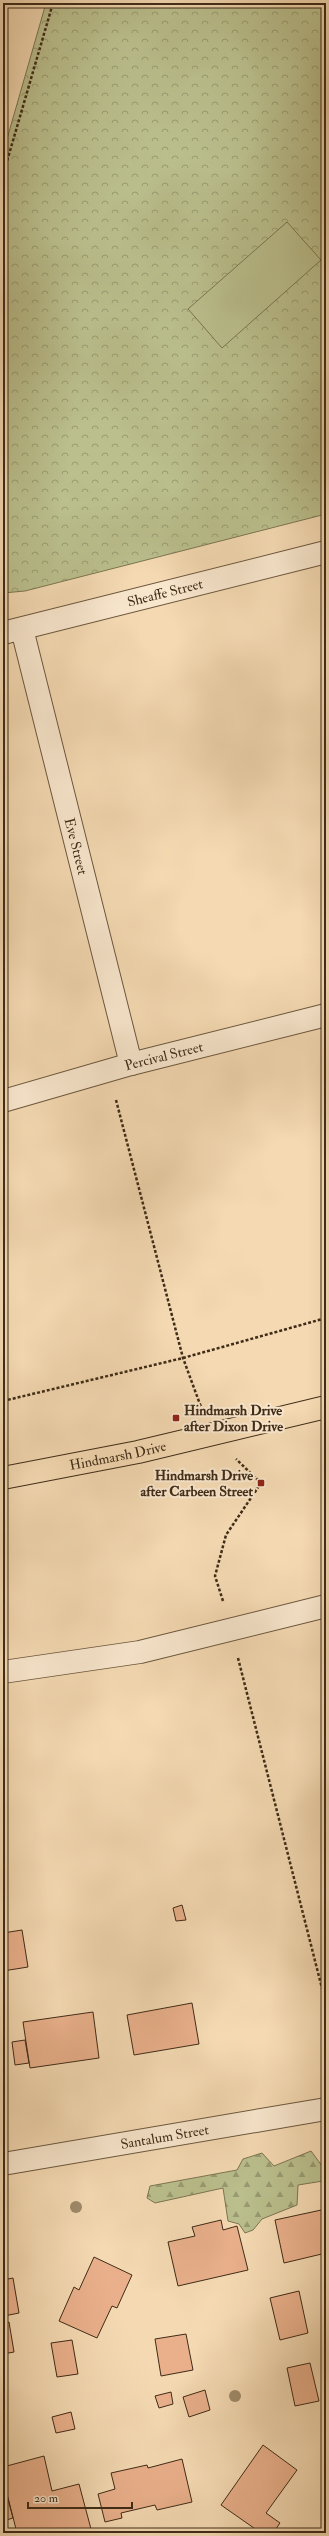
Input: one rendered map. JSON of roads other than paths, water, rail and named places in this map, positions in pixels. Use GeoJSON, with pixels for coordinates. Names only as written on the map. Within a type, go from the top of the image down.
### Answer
{"type":"FeatureCollection","features":[{"type":"Feature","properties":{"kind":"main road","name":"Hindmarsh Drive"},"geometry":{"type":"LineString","coordinates":[[3,1478],[211,1435],[326,1407]]}},
{"type":"Feature","properties":{"kind":"street","name":"Sheaffe Street"},"geometry":{"type":"LineString","coordinates":[[12,631],[326,552]]}},
{"type":"Feature","properties":{"kind":"street","name":"Eve Street"},"geometry":{"type":"LineString","coordinates":[[12,631],[131,1064]]}},
{"type":"Feature","properties":{"kind":"street","name":"Percival Street"},"geometry":{"type":"LineString","coordinates":[[3,1101],[108,1070],[326,1015]]}},
{"type":"Feature","properties":{"kind":"street"},"geometry":{"type":"LineString","coordinates":[[3,1672],[140,1652],[326,1606]]}},
{"type":"Feature","properties":{"kind":"street","name":"Santalum Street"},"geometry":{"type":"LineString","coordinates":[[3,2164],[326,2109]]}},
{"type":"Feature","properties":{"kind":"place","name":"Hindmarsh Drive after Dixon Drive"},"geometry":{"type":"Point","coordinates":[176,1418]}},
{"type":"Feature","properties":{"kind":"place","name":"Hindmarsh Drive after Carbeen Street"},"geometry":{"type":"Point","coordinates":[261,1483]}}]}
